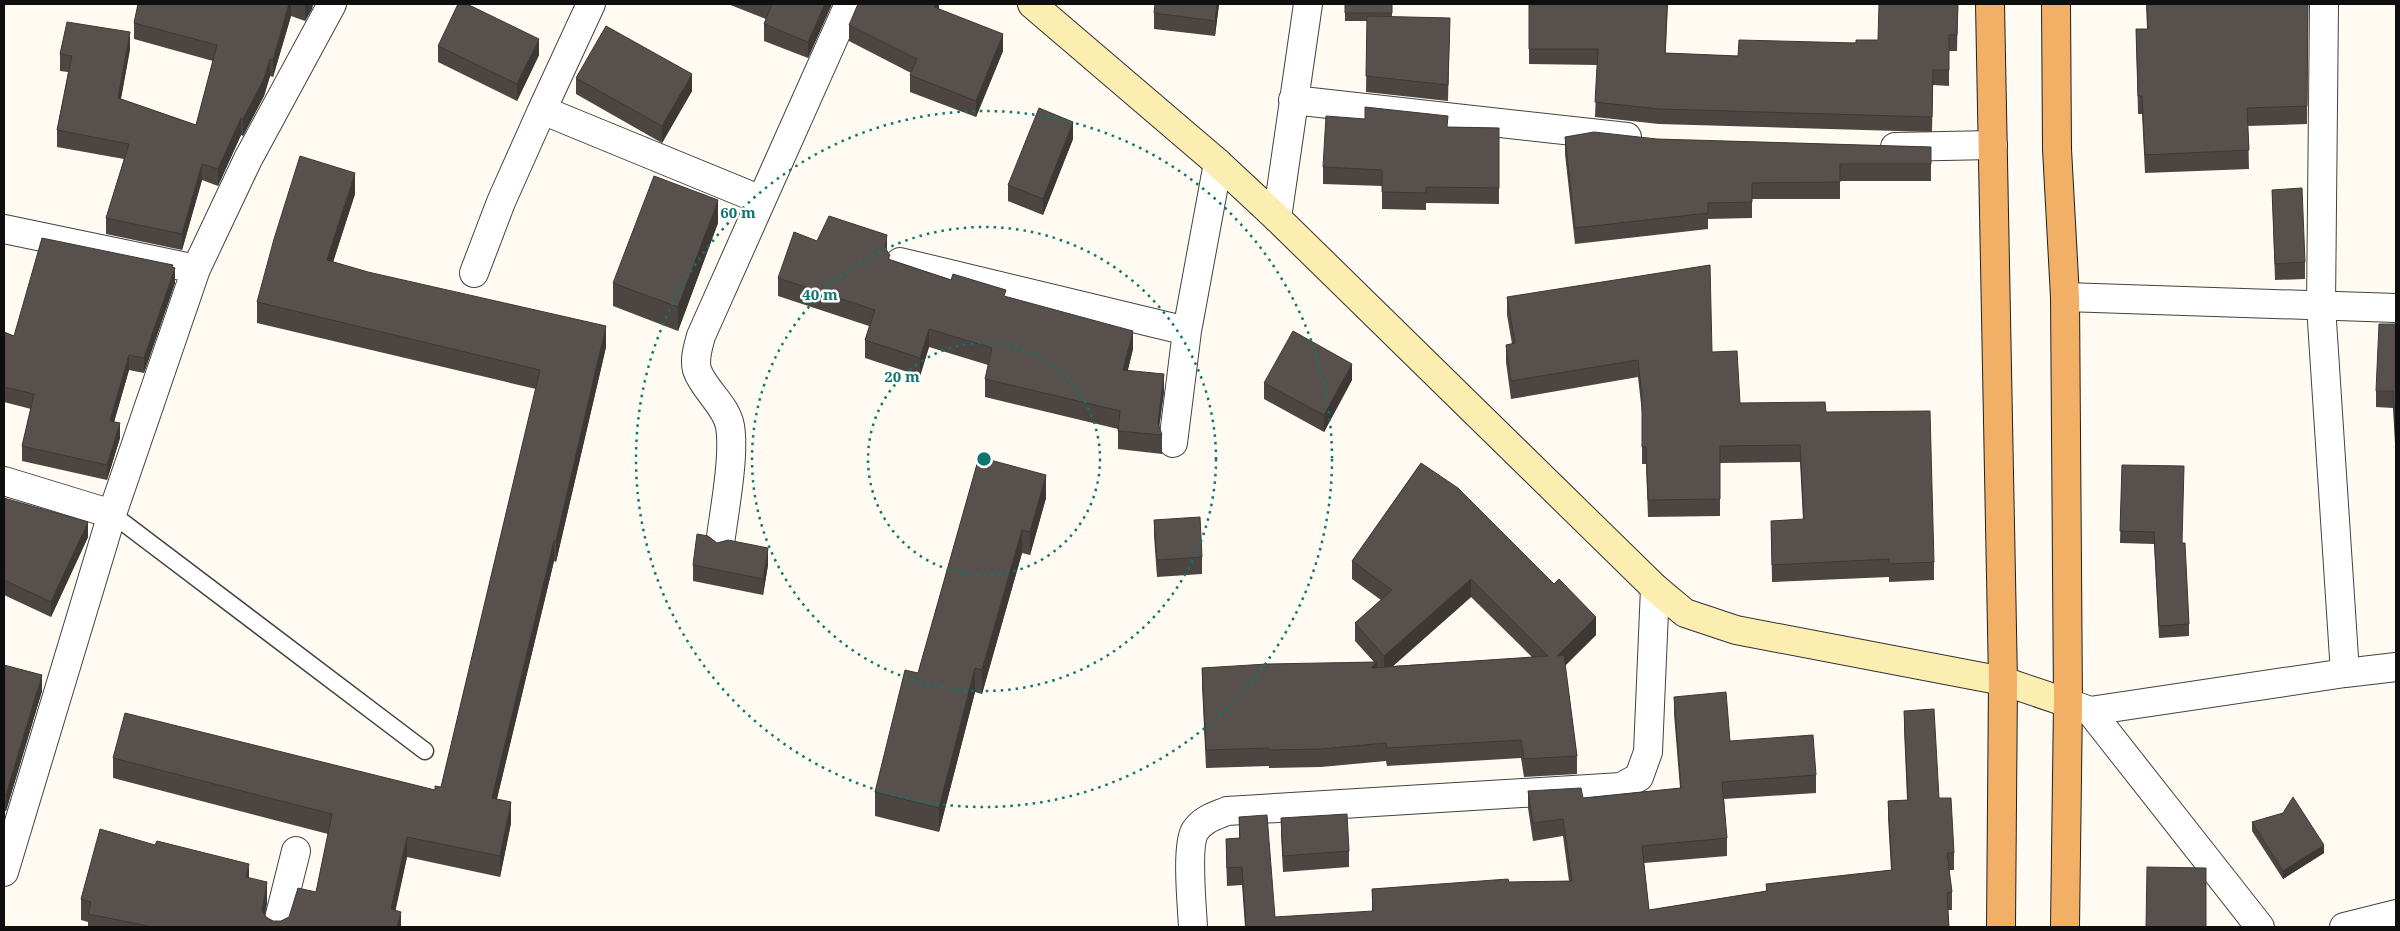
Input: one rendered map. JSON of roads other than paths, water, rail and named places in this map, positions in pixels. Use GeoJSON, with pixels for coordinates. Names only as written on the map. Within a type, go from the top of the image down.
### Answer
{"type":"FeatureCollection","features":[{"type":"Feature","properties":{"kind":"highway"},"geometry":{"type":"LineString","coordinates":[[1990,4],[1990,86],[1993,145],[2003,681],[2001,927]]}},
{"type":"Feature","properties":{"kind":"highway"},"geometry":{"type":"LineString","coordinates":[[2056,4],[2057,149],[2065,297],[2080,707],[2065,927]]}},
{"type":"Feature","properties":{"kind":"main road"},"geometry":{"type":"LineString","coordinates":[[1032,4],[1218,164],[1277,218],[1655,588],[1686,613],[1736,630],[2003,681],[2080,707]]}},
{"type":"Feature","properties":{"kind":"street"},"geometry":{"type":"LineString","coordinates":[[4,872],[112,514],[196,269],[248,159],[332,4]]}},
{"type":"Feature","properties":{"kind":"street"},"geometry":{"type":"LineString","coordinates":[[474,273],[501,202],[591,4]]}},
{"type":"Feature","properties":{"kind":"street"},"geometry":{"type":"LineString","coordinates":[[720,544],[731,449],[730,425],[720,405],[697,370],[696,352],[701,336],[849,4]]}},
{"type":"Feature","properties":{"kind":"street"},"geometry":{"type":"LineString","coordinates":[[1277,218],[1308,4]]}},
{"type":"Feature","properties":{"kind":"street"},"geometry":{"type":"LineString","coordinates":[[2324,4],[2321,306],[2345,673]]}},
{"type":"Feature","properties":{"kind":"street"},"geometry":{"type":"LineString","coordinates":[[1293,100],[1648,139]]}},
{"type":"Feature","properties":{"kind":"street"},"geometry":{"type":"LineString","coordinates":[[542,110],[761,200]]}},
{"type":"Feature","properties":{"kind":"street"},"geometry":{"type":"LineString","coordinates":[[1874,146],[1933,148],[1993,145]]}},
{"type":"Feature","properties":{"kind":"street"},"geometry":{"type":"LineString","coordinates":[[1174,443],[1187,331],[1218,164]]}},
{"type":"Feature","properties":{"kind":"street"},"geometry":{"type":"LineString","coordinates":[[4,229],[196,269]]}},
{"type":"Feature","properties":{"kind":"street"},"geometry":{"type":"LineString","coordinates":[[900,262],[1187,331]]}},
{"type":"Feature","properties":{"kind":"street"},"geometry":{"type":"LineString","coordinates":[[2065,297],[2396,308]]}},
{"type":"Feature","properties":{"kind":"street"},"geometry":{"type":"LineString","coordinates":[[4,481],[112,514]]}},
{"type":"Feature","properties":{"kind":"street"},"geometry":{"type":"LineString","coordinates":[[1193,927],[1190,851],[1194,832],[1207,819],[1227,811],[1622,788],[1639,777],[1648,752],[1655,588]]}},
{"type":"Feature","properties":{"kind":"street"},"geometry":{"type":"LineString","coordinates":[[2080,707],[2396,667]]}},
{"type":"Feature","properties":{"kind":"street"},"geometry":{"type":"LineString","coordinates":[[2080,707],[2260,927]]}},
{"type":"Feature","properties":{"kind":"street"},"geometry":{"type":"LineString","coordinates":[[277,927],[296,850]]}},
{"type":"Feature","properties":{"kind":"street"},"geometry":{"type":"LineString","coordinates":[[2344,927],[2396,914]]}},
{"type":"Feature","properties":{"kind":"lane"},"geometry":{"type":"LineString","coordinates":[[112,514],[284,642],[425,751]]}}]}
